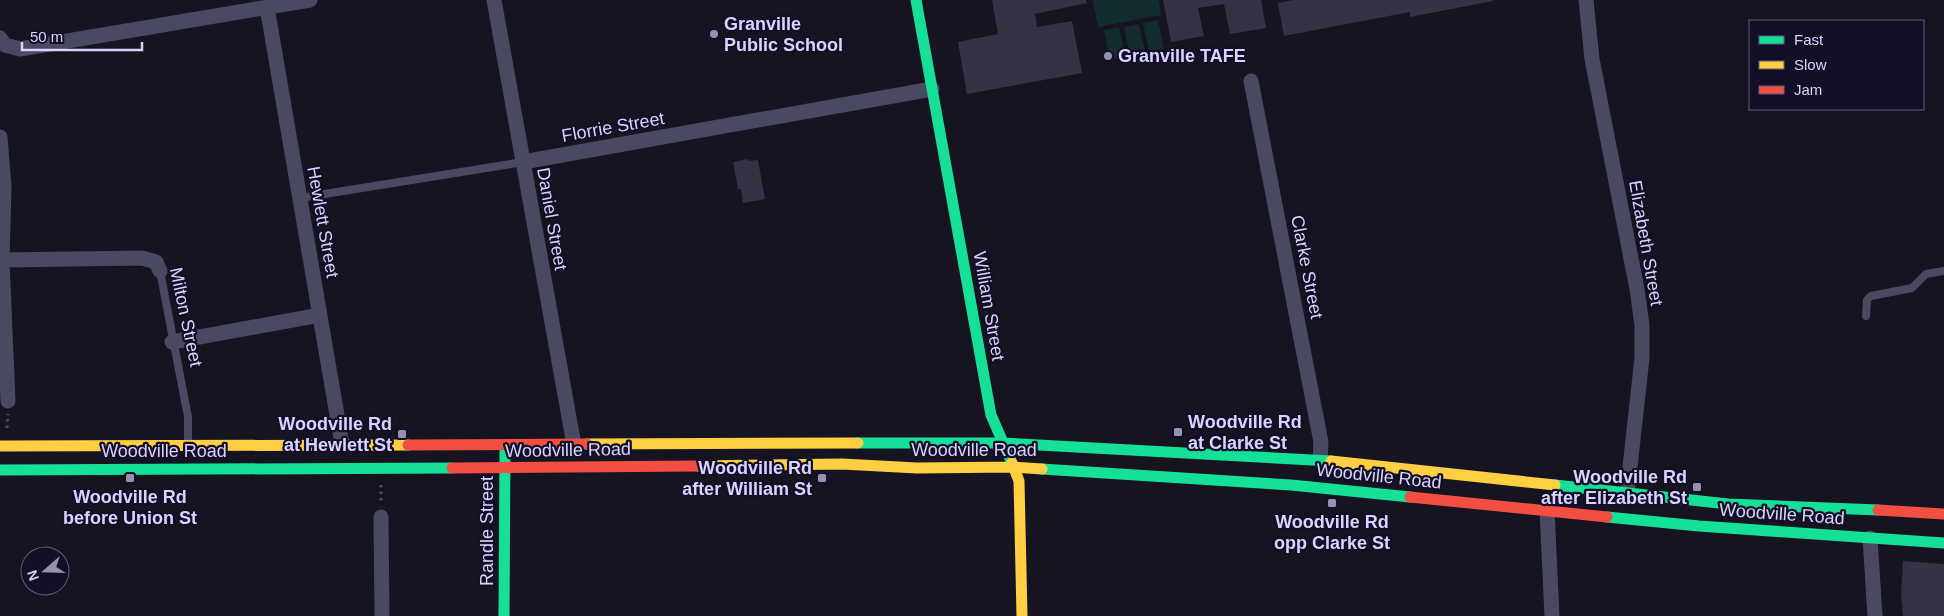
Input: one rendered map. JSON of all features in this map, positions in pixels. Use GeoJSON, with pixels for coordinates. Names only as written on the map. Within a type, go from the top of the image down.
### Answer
{"type":"FeatureCollection","features":[{"type":"Feature","properties":{"kind":"main road","name":"William Street"},"geometry":{"type":"LineString","coordinates":[[916,0],[991,415],[1014,466],[1018,481],[1022,616]]}},
{"type":"Feature","properties":{"kind":"main road","name":"Woodville Road"},"geometry":{"type":"LineString","coordinates":[[0,446],[1003,443],[1320,460],[1728,504],[1856,508],[1944,514]]}},
{"type":"Feature","properties":{"kind":"main road","name":"Randle Street"},"geometry":{"type":"LineString","coordinates":[[504,616],[505,445]]}},
{"type":"Feature","properties":{"kind":"main road","name":"Woodville Road"},"geometry":{"type":"LineString","coordinates":[[0,470],[505,468],[842,464],[917,468],[1014,466],[1291,485],[1698,526],[1944,543]]}},
{"type":"Feature","properties":{"kind":"street"},"geometry":{"type":"LineString","coordinates":[[0,38],[5,45],[20,49],[241,6],[268,7],[310,0]]}},
{"type":"Feature","properties":{"kind":"street","name":"Daniel Street"},"geometry":{"type":"LineString","coordinates":[[494,0],[574,445]]}},
{"type":"Feature","properties":{"kind":"street","name":"Elizabeth Street"},"geometry":{"type":"LineString","coordinates":[[1586,0],[1592,59],[1637,289],[1642,325],[1642,358],[1626,494]]}},
{"type":"Feature","properties":{"kind":"street","name":"Hewlett Street"},"geometry":{"type":"LineString","coordinates":[[268,7],[342,444]]}},
{"type":"Feature","properties":{"kind":"street","name":"Clarke Street"},"geometry":{"type":"LineString","coordinates":[[1252,81],[1321,442],[1320,460]]}},
{"type":"Feature","properties":{"kind":"street","name":"Florrie Street"},"geometry":{"type":"LineString","coordinates":[[523,162],[932,89]]}},
{"type":"Feature","properties":{"kind":"street"},"geometry":{"type":"LineString","coordinates":[[0,137],[4,187],[1,260],[8,401]]}},
{"type":"Feature","properties":{"kind":"street","name":"Milton Street"},"geometry":{"type":"LineString","coordinates":[[1,260],[142,258],[156,262],[160,271]]}},
{"type":"Feature","properties":{"kind":"street"},"geometry":{"type":"LineString","coordinates":[[172,342],[320,315]]}},
{"type":"Feature","properties":{"kind":"street"},"geometry":{"type":"LineString","coordinates":[[1547,510],[1552,616]]}},
{"type":"Feature","properties":{"kind":"street"},"geometry":{"type":"LineString","coordinates":[[381,517],[382,616]]}},
{"type":"Feature","properties":{"kind":"street"},"geometry":{"type":"LineString","coordinates":[[1870,538],[1873,554],[1875,616]]}},
{"type":"Feature","properties":{"kind":"lane","name":"Florrie Street"},"geometry":{"type":"LineString","coordinates":[[300,198],[523,162]]}},
{"type":"Feature","properties":{"kind":"lane","name":"Milton Street"},"geometry":{"type":"LineString","coordinates":[[160,271],[172,342],[188,417],[188,445]]}},
{"type":"Feature","properties":{"kind":"lane"},"geometry":{"type":"LineString","coordinates":[[1866,316],[1867,300],[1871,296],[1912,288],[1926,274],[1944,271]]}},
{"type":"Feature","properties":{"kind":"green space"},"geometry":{"type":"Polygon","coordinates":[[[1093,0],[1159,0],[1161,15],[1098,27],[1093,0]]]}},
{"type":"Feature","properties":{"kind":"green space"},"geometry":{"type":"Polygon","coordinates":[[[1158,20],[1164,49],[1149,52],[1143,23],[1158,20]]]}},
{"type":"Feature","properties":{"kind":"green space"},"geometry":{"type":"Polygon","coordinates":[[[1139,24],[1145,52],[1130,56],[1124,27],[1139,24]]]}},
{"type":"Feature","properties":{"kind":"green space"},"geometry":{"type":"Polygon","coordinates":[[[1119,27],[1125,56],[1110,59],[1104,30],[1119,27]]]}},
{"type":"Feature","properties":{"kind":"building"},"geometry":{"type":"Polygon","coordinates":[[[992,0],[1086,0],[1087,3],[1035,14],[1037,27],[1072,21],[1082,73],[967,94],[958,42],[998,34],[992,0]]]}},
{"type":"Feature","properties":{"kind":"building"},"geometry":{"type":"Polygon","coordinates":[[[1163,0],[1261,0],[1266,28],[1230,34],[1224,4],[1198,8],[1204,36],[1171,42],[1163,0]]]}},
{"type":"Feature","properties":{"kind":"building"},"geometry":{"type":"Polygon","coordinates":[[[1293,0],[1493,1],[1410,17],[1410,12],[1284,36],[1278,3],[1293,0]]]}},
{"type":"Feature","properties":{"kind":"building"},"geometry":{"type":"Polygon","coordinates":[[[748,159],[748,161],[758,160],[765,199],[743,203],[741,189],[738,189],[733,162],[748,159]]]}},
{"type":"Feature","properties":{"kind":"building"},"geometry":{"type":"Polygon","coordinates":[[[1903,561],[1944,564],[1944,616],[1903,616],[1901,595],[1903,561]]]}},
{"type":"Feature","properties":{"kind":"traffic: fast"},"geometry":{"type":"LineString","coordinates":[[916,0],[991,415],[1012,463]]}},
{"type":"Feature","properties":{"kind":"traffic: fast"},"geometry":{"type":"LineString","coordinates":[[858,443],[1003,443],[1331,461]]}},
{"type":"Feature","properties":{"kind":"traffic: fast"},"geometry":{"type":"LineString","coordinates":[[504,616],[505,450]]}},
{"type":"Feature","properties":{"kind":"traffic: fast"},"geometry":{"type":"LineString","coordinates":[[0,470],[452,468]]}},
{"type":"Feature","properties":{"kind":"traffic: fast"},"geometry":{"type":"LineString","coordinates":[[1042,469],[1291,485],[1410,497]]}},
{"type":"Feature","properties":{"kind":"traffic: fast"},"geometry":{"type":"LineString","coordinates":[[1555,485],[1728,504],[1878,510]]}},
{"type":"Feature","properties":{"kind":"traffic: fast"},"geometry":{"type":"LineString","coordinates":[[1607,517],[1699,526],[1944,543]]}},
{"type":"Feature","properties":{"kind":"traffic: slow"},"geometry":{"type":"LineString","coordinates":[[587,444],[858,443]]}},
{"type":"Feature","properties":{"kind":"traffic: slow"},"geometry":{"type":"LineString","coordinates":[[0,446],[408,445]]}},
{"type":"Feature","properties":{"kind":"traffic: slow"},"geometry":{"type":"LineString","coordinates":[[1331,461],[1555,485]]}},
{"type":"Feature","properties":{"kind":"traffic: slow"},"geometry":{"type":"LineString","coordinates":[[1012,463],[1019,481],[1022,616]]}},
{"type":"Feature","properties":{"kind":"traffic: slow"},"geometry":{"type":"LineString","coordinates":[[698,466],[842,464],[917,468],[1014,467],[1042,469]]}},
{"type":"Feature","properties":{"kind":"traffic: jam"},"geometry":{"type":"LineString","coordinates":[[408,445],[587,444]]}},
{"type":"Feature","properties":{"kind":"traffic: jam"},"geometry":{"type":"LineString","coordinates":[[452,468],[698,466]]}},
{"type":"Feature","properties":{"kind":"traffic: jam"},"geometry":{"type":"LineString","coordinates":[[1410,497],[1607,517]]}},
{"type":"Feature","properties":{"kind":"traffic: jam"},"geometry":{"type":"LineString","coordinates":[[1878,510],[1944,514]]}},
{"type":"Feature","properties":{"kind":"place","name":"Granville Public School"},"geometry":{"type":"Point","coordinates":[714,34]}},
{"type":"Feature","properties":{"kind":"place","name":"Granville TAFE"},"geometry":{"type":"Point","coordinates":[1108,56]}},
{"type":"Feature","properties":{"kind":"place","name":"Woodville Rd at Clarke St"},"geometry":{"type":"Point","coordinates":[1178,432]}},
{"type":"Feature","properties":{"kind":"place","name":"Woodville Rd at Hewlett St"},"geometry":{"type":"Point","coordinates":[402,434]}},
{"type":"Feature","properties":{"kind":"place","name":"Woodville Rd before Union St"},"geometry":{"type":"Point","coordinates":[130,478]}},
{"type":"Feature","properties":{"kind":"place","name":"Woodville Rd after William St"},"geometry":{"type":"Point","coordinates":[822,478]}},
{"type":"Feature","properties":{"kind":"place","name":"Woodville Rd after Elizabeth St"},"geometry":{"type":"Point","coordinates":[1697,487]}},
{"type":"Feature","properties":{"kind":"place","name":"Woodville Rd opp Clarke St"},"geometry":{"type":"Point","coordinates":[1332,503]}}]}
